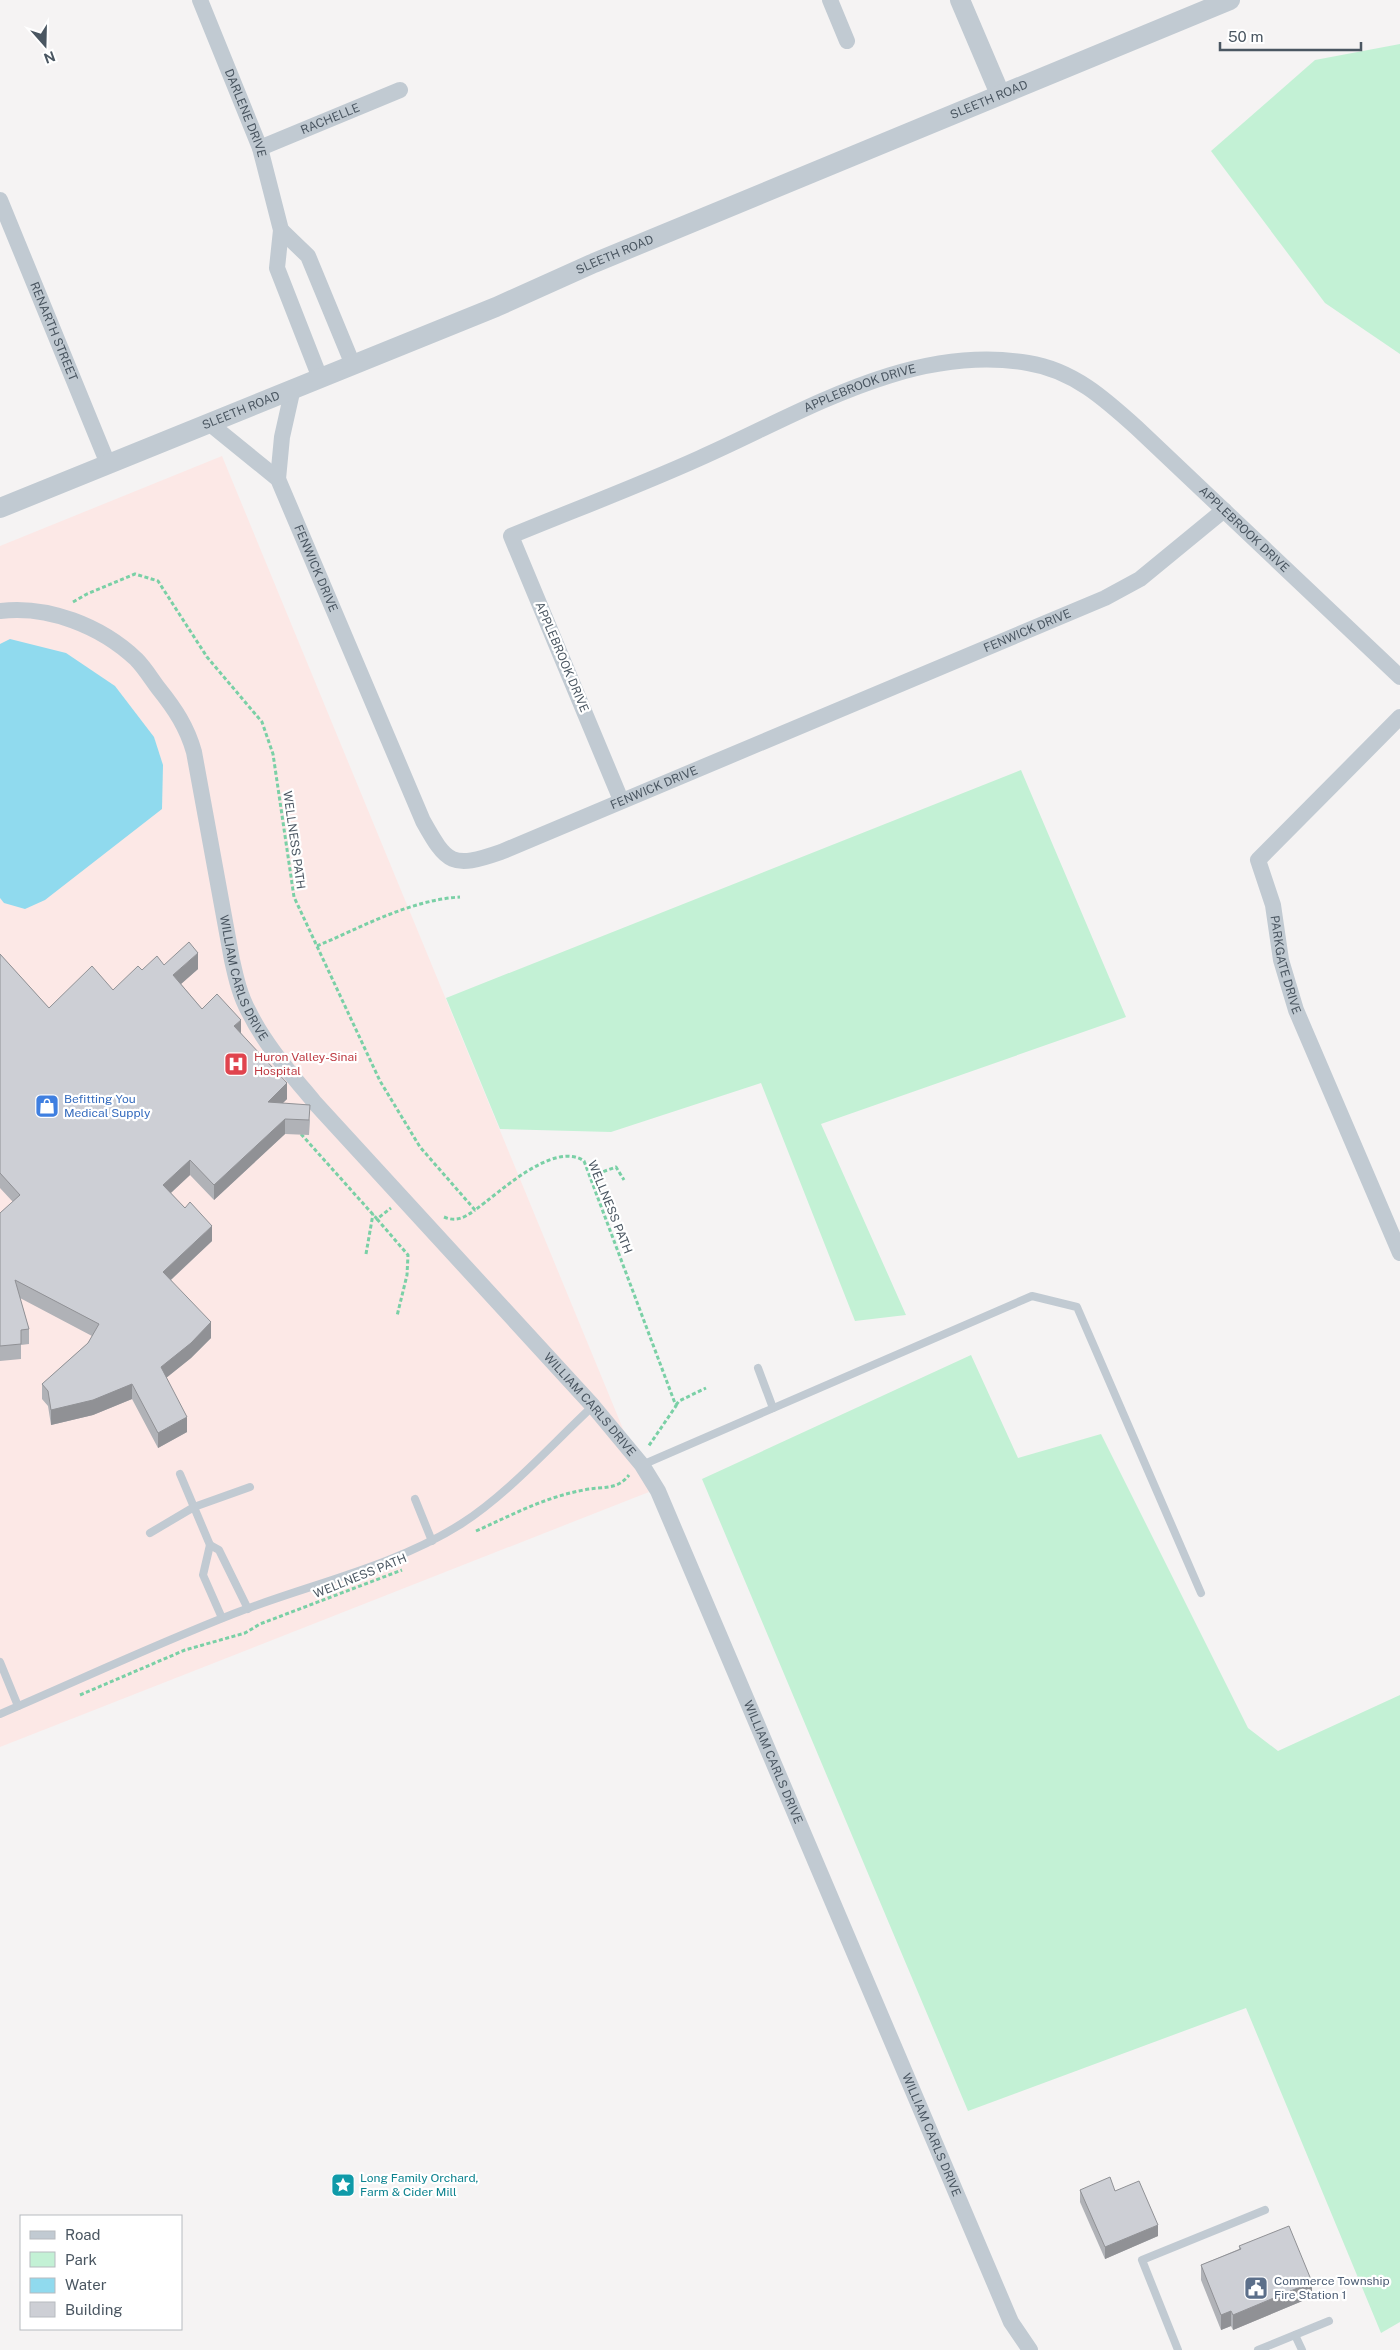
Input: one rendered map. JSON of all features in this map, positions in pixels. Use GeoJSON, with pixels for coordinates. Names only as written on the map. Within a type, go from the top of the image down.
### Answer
{"type":"FeatureCollection","features":[{"type":"Feature","properties":{"kind":"street","name":"DARLENE DRIVE"},"geometry":{"type":"LineString","coordinates":[[200,0],[260,148],[281,230],[277,268],[320,378]]}},
{"type":"Feature","properties":{"kind":"street"},"geometry":{"type":"LineString","coordinates":[[830,0],[847,41]]}},
{"type":"Feature","properties":{"kind":"street"},"geometry":{"type":"LineString","coordinates":[[960,0],[1000,94]]}},
{"type":"Feature","properties":{"kind":"street","name":"SLEETH ROAD"},"geometry":{"type":"LineString","coordinates":[[0,508],[353,365],[1000,94],[1230,0]]}},
{"type":"Feature","properties":{"kind":"street","name":"RACHELLE"},"geometry":{"type":"LineString","coordinates":[[260,148],[400,90]]}},
{"type":"Feature","properties":{"kind":"street","name":"RENARTH STREET"},"geometry":{"type":"LineString","coordinates":[[0,200],[108,464]]}},
{"type":"Feature","properties":{"kind":"street"},"geometry":{"type":"LineString","coordinates":[[281,230],[308,256],[353,365]]}},
{"type":"Feature","properties":{"kind":"street","name":"APPLEBROOK DRIVE"},"geometry":{"type":"LineString","coordinates":[[622,800],[511,536],[698,459],[852,389],[917,367],[951,361],[999,360],[1030,363],[1069,376],[1096,392],[1224,510],[1400,678]]}},
{"type":"Feature","properties":{"kind":"street","name":"FENWICK DRIVE"},"geometry":{"type":"LineString","coordinates":[[278,479],[282,437],[293,388]]}},
{"type":"Feature","properties":{"kind":"street","name":"FENWICK DRIVE"},"geometry":{"type":"LineString","coordinates":[[209,423],[278,479],[423,821],[437,846],[446,857],[461,861],[474,862],[1105,598],[1140,579],[1224,510]]}},
{"type":"Feature","properties":{"kind":"street","name":"WILLIAM CARLS DRIVE"},"geometry":{"type":"LineString","coordinates":[[0,611],[15,609],[65,618],[94,630],[115,642],[137,660],[178,714],[190,737],[194,752],[232,960],[238,988],[249,1012],[284,1064],[316,1103],[593,1406],[641,1464],[658,1491],[1011,2322],[1030,2350]]}},
{"type":"Feature","properties":{"kind":"street","name":"PARKGATE DRIVE"},"geometry":{"type":"LineString","coordinates":[[1400,717],[1258,860],[1273,906],[1281,960],[1296,1010],[1400,1253]]}},
{"type":"Feature","properties":{"kind":"lane"},"geometry":{"type":"LineString","coordinates":[[641,1464],[1032,1296],[1077,1306],[1201,1593]]}},
{"type":"Feature","properties":{"kind":"lane"},"geometry":{"type":"LineString","coordinates":[[758,1368],[774,1408]]}},
{"type":"Feature","properties":{"kind":"lane"},"geometry":{"type":"LineString","coordinates":[[0,1714],[222,1618],[404,1555],[432,1541],[462,1523],[496,1497],[593,1406]]}},
{"type":"Feature","properties":{"kind":"lane"},"geometry":{"type":"LineString","coordinates":[[180,1474],[210,1545],[203,1575],[222,1618]]}},
{"type":"Feature","properties":{"kind":"lane"},"geometry":{"type":"LineString","coordinates":[[150,1532],[194,1507],[250,1487]]}},
{"type":"Feature","properties":{"kind":"lane"},"geometry":{"type":"LineString","coordinates":[[415,1499],[432,1541]]}},
{"type":"Feature","properties":{"kind":"lane"},"geometry":{"type":"LineString","coordinates":[[210,1545],[219,1550],[248,1609]]}},
{"type":"Feature","properties":{"kind":"lane"},"geometry":{"type":"LineString","coordinates":[[0,1662],[18,1706]]}},
{"type":"Feature","properties":{"kind":"lane"},"geometry":{"type":"LineString","coordinates":[[1178,2350],[1142,2260],[1265,2210]]}},
{"type":"Feature","properties":{"kind":"lane"},"geometry":{"type":"LineString","coordinates":[[1258,2350],[1329,2321]]}},
{"type":"Feature","properties":{"kind":"lane"},"geometry":{"type":"LineString","coordinates":[[1295,2335],[1302,2350]]}},
{"type":"Feature","properties":{"kind":"path","name":"WELLNESS PATH"},"geometry":{"type":"LineString","coordinates":[[65,606],[135,574],[158,581],[207,657],[262,722],[273,754],[294,897],[380,1080],[420,1147],[475,1210],[536,1165],[555,1157],[578,1156],[584,1161],[676,1406]]}},
{"type":"Feature","properties":{"kind":"path"},"geometry":{"type":"LineString","coordinates":[[317,946],[387,916],[438,898],[460,897]]}},
{"type":"Feature","properties":{"kind":"path"},"geometry":{"type":"LineString","coordinates":[[591,1176],[616,1168],[624,1180]]}},
{"type":"Feature","properties":{"kind":"path"},"geometry":{"type":"LineString","coordinates":[[366,1254],[373,1214]]}},
{"type":"Feature","properties":{"kind":"path"},"geometry":{"type":"LineString","coordinates":[[378,1219],[408,1255],[407,1275],[397,1316]]}},
{"type":"Feature","properties":{"kind":"path"},"geometry":{"type":"LineString","coordinates":[[470,1534],[547,1498],[585,1489],[618,1486],[623,1483],[641,1464],[679,1401],[706,1388]]}},
{"type":"Feature","properties":{"kind":"path","name":"WELLNESS PATH"},"geometry":{"type":"LineString","coordinates":[[80,1696],[185,1650],[245,1633],[260,1624],[394,1575],[411,1566]]}},
{"type":"Feature","properties":{"kind":"shaded area","name":"Huron Valley-Sinai Hospital"},"geometry":{"type":"Polygon","coordinates":[[[222,456],[649,1492],[0,1747],[0,546],[222,456]]]}},
{"type":"Feature","properties":{"kind":"green space"},"geometry":{"type":"Polygon","coordinates":[[[1400,44],[1400,354],[1325,303],[1211,151],[1315,60],[1400,44]]]}},
{"type":"Feature","properties":{"kind":"green space"},"geometry":{"type":"Polygon","coordinates":[[[1021,770],[1126,1017],[821,1124],[906,1315],[855,1321],[761,1083],[611,1132],[500,1129],[446,998],[1021,770]]]}},
{"type":"Feature","properties":{"kind":"green space"},"geometry":{"type":"Polygon","coordinates":[[[971,1355],[1018,1458],[1101,1434],[1248,1728],[1278,1751],[1400,1695],[1400,2322],[1381,2333],[1246,2008],[968,2111],[702,1479],[971,1355]]]}},
{"type":"Feature","properties":{"kind":"water"},"geometry":{"type":"Polygon","coordinates":[[[10,639],[66,653],[115,686],[154,737],[163,765],[162,809],[45,900],[25,909],[4,903],[0,898],[0,644],[10,639]]]}},
{"type":"Feature","properties":{"kind":"building"},"geometry":{"type":"Polygon","coordinates":[[[189,942],[198,953],[173,975],[202,1009],[217,994],[241,1020],[234,1026],[287,1083],[268,1102],[310,1105],[309,1120],[285,1119],[214,1185],[190,1160],[163,1185],[185,1208],[190,1202],[212,1226],[163,1272],[211,1322],[191,1343],[161,1367],[187,1417],[158,1433],[132,1384],[93,1400],[51,1410],[48,1391],[42,1384],[88,1343],[99,1324],[15,1280],[29,1329],[21,1330],[21,1344],[0,1346],[0,1213],[20,1195],[0,1173],[0,954],[49,1008],[92,966],[113,990],[138,966],[142,970],[157,956],[164,965],[189,942]]]}},
{"type":"Feature","properties":{"kind":"building"},"geometry":{"type":"Polygon","coordinates":[[[1110,2177],[1115,2191],[1139,2181],[1158,2225],[1105,2247],[1080,2190],[1110,2177]]]}},
{"type":"Feature","properties":{"kind":"building","name":"Commerce Township Fire Station 1"},"geometry":{"type":"Polygon","coordinates":[[[1289,2226],[1312,2282],[1233,2315],[1231,2311],[1221,2315],[1201,2265],[1241,2249],[1239,2246],[1289,2226]]]}},
{"type":"Feature","properties":{"kind":"place","name":"Huron Valley-Sinai Hospital"},"geometry":{"type":"Point","coordinates":[236,1064]}},
{"type":"Feature","properties":{"kind":"place","name":"Befitting You Medical Supply"},"geometry":{"type":"Point","coordinates":[47,1106]}},
{"type":"Feature","properties":{"kind":"place","name":"Long Family Orchard, Farm & Cider Mill"},"geometry":{"type":"Point","coordinates":[343,2185]}},
{"type":"Feature","properties":{"kind":"place","name":"Commerce Township Fire Station 1"},"geometry":{"type":"Point","coordinates":[1256,2288]}}]}
